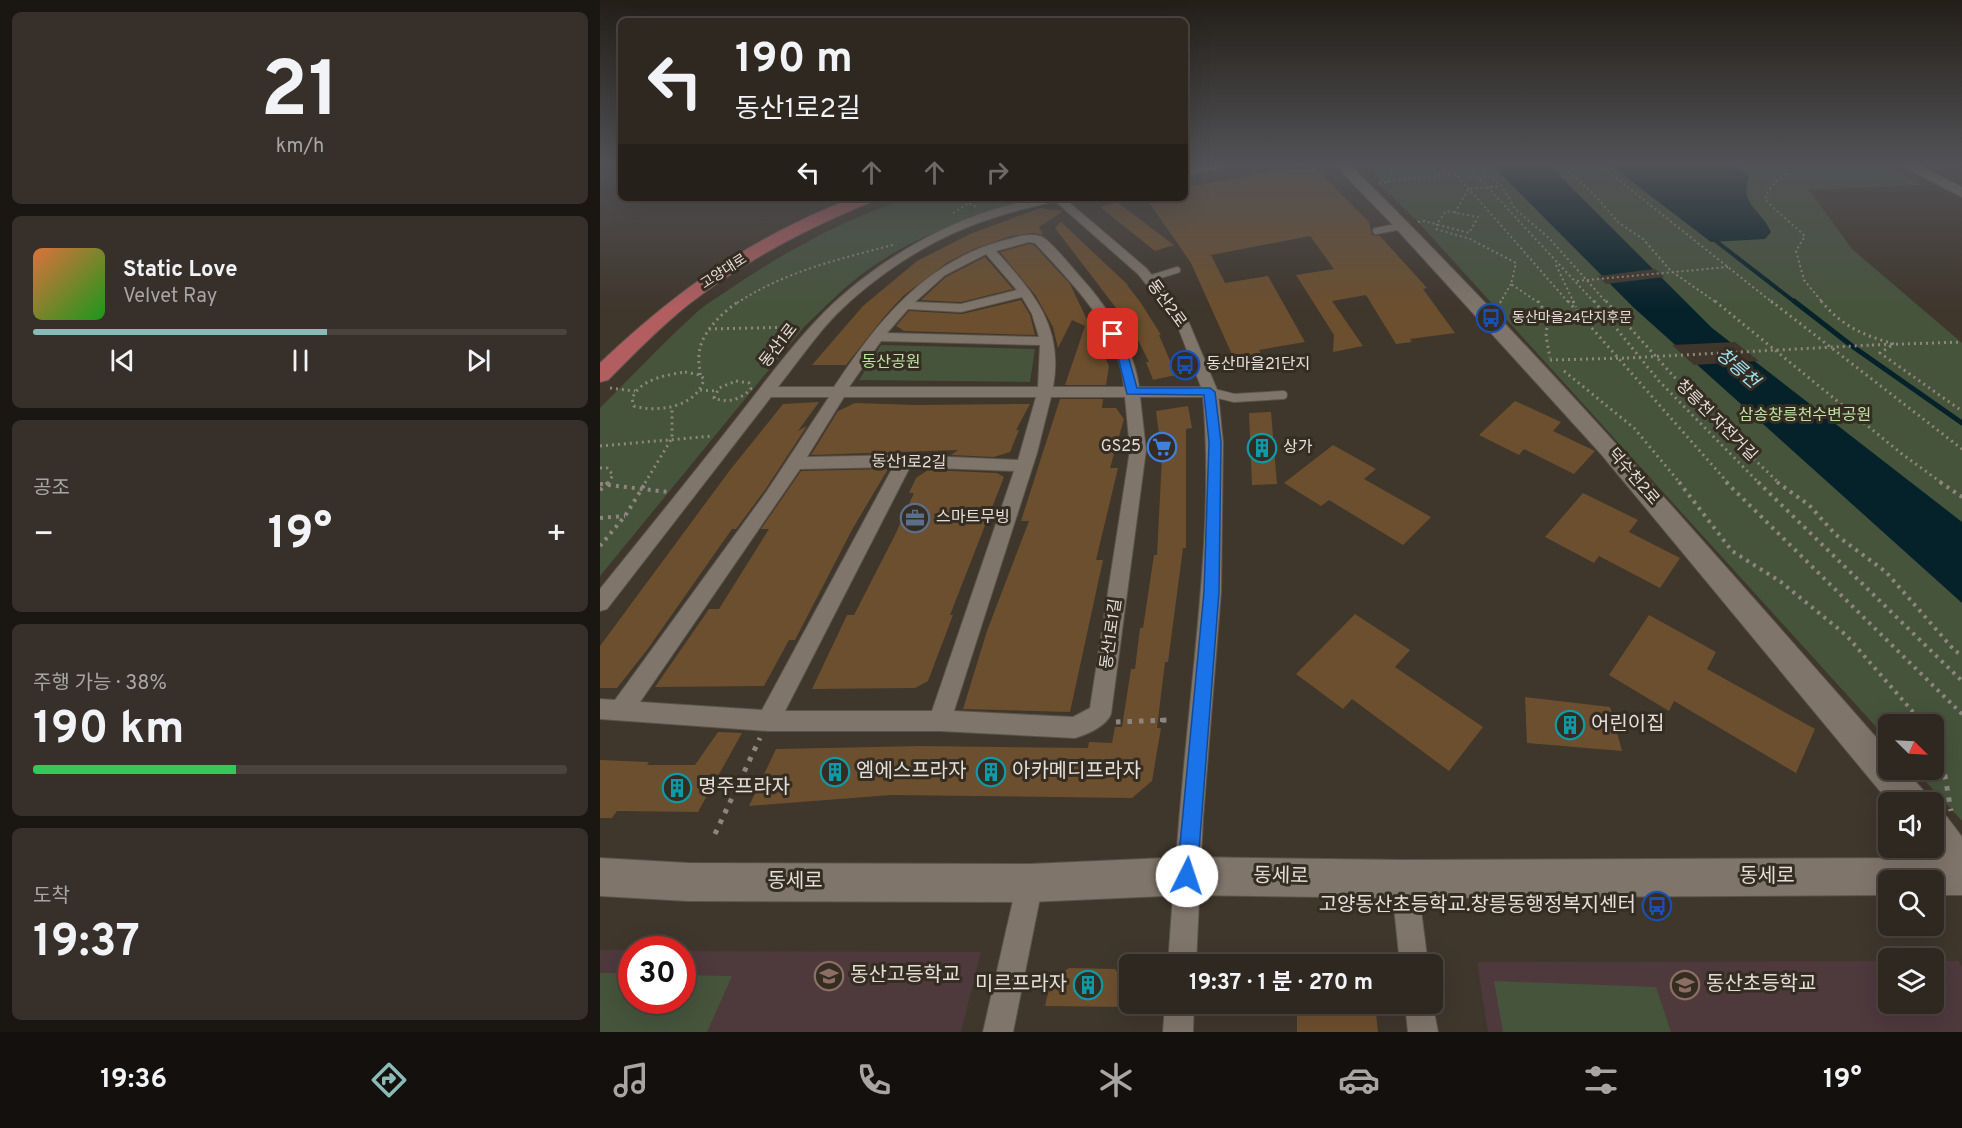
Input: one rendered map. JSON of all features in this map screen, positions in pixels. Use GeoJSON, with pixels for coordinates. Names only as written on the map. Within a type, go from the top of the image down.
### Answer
{"type":"FeatureCollection","features":[{"type":"Feature","properties":{"kind":"main road","name":"고양대로"},"geometry":{"type":"LineString","coordinates":[[603,381],[681,301],[724,271],[788,233],[833,213]]}},
{"type":"Feature","properties":{"kind":"street","name":"동산1로"},"geometry":{"type":"LineString","coordinates":[[600,603],[819,325],[847,298],[879,272],[918,246],[957,228],[1006,213]]}},
{"type":"Feature","properties":{"kind":"street","name":"동산2로"},"geometry":{"type":"LineString","coordinates":[[1073,213],[1148,279],[1182,321],[1210,392],[1215,442],[1211,592],[1183,954]]}},
{"type":"Feature","properties":{"kind":"street","name":"덕수천2로"},"geometry":{"type":"LineString","coordinates":[[1395,213],[1609,449],[1902,792]]}},
{"type":"Feature","properties":{"kind":"street"},"geometry":{"type":"LineString","coordinates":[[621,709],[795,463],[840,390],[877,337],[904,305],[933,278],[988,249],[1014,239],[1029,236],[1039,240],[1094,299],[1122,352],[1131,382],[1131,392]]}},
{"type":"Feature","properties":{"kind":"street"},"geometry":{"type":"LineString","coordinates":[[940,721],[1046,393],[1047,341],[1042,323],[1025,292],[988,249]]}},
{"type":"Feature","properties":{"kind":"street"},"geometry":{"type":"LineString","coordinates":[[904,305],[961,308],[1025,292]]}},
{"type":"Feature","properties":{"kind":"street"},"geometry":{"type":"LineString","coordinates":[[877,337],[1047,341]]}},
{"type":"Feature","properties":{"kind":"street"},"geometry":{"type":"LineString","coordinates":[[766,392],[840,390],[1046,393],[1210,392]]}},
{"type":"Feature","properties":{"kind":"street","name":"동산1로1길"},"geometry":{"type":"LineString","coordinates":[[1089,720],[1100,714],[1138,450],[1131,392]]}},
{"type":"Feature","properties":{"kind":"street"},"geometry":{"type":"LineString","coordinates":[[768,721],[905,461]]}},
{"type":"Feature","properties":{"kind":"street","name":"동산1로2길"},"geometry":{"type":"LineString","coordinates":[[795,463],[905,461],[1023,466]]}},
{"type":"Feature","properties":{"kind":"street"},"geometry":{"type":"LineString","coordinates":[[600,709],[768,721],[940,721],[1075,728],[1089,720]]}},
{"type":"Feature","properties":{"kind":"street"},"geometry":{"type":"LineString","coordinates":[[1944,830],[1962,866]]}},
{"type":"Feature","properties":{"kind":"street","name":"동세로"},"geometry":{"type":"LineString","coordinates":[[600,877],[688,882],[1030,883],[1187,876],[1404,879],[1962,876]]}},
{"type":"Feature","properties":{"kind":"street"},"geometry":{"type":"LineString","coordinates":[[1404,879],[1413,954]]}},
{"type":"Feature","properties":{"kind":"street"},"geometry":{"type":"LineString","coordinates":[[998,1032],[1030,883]]}},
{"type":"Feature","properties":{"kind":"street"},"geometry":{"type":"LineString","coordinates":[[1178,1032],[1179,1014]]}},
{"type":"Feature","properties":{"kind":"street"},"geometry":{"type":"LineString","coordinates":[[1420,1014],[1423,1032]]}},
{"type":"Feature","properties":{"kind":"lane"},"geometry":{"type":"LineString","coordinates":[[1376,231],[1407,224]]}},
{"type":"Feature","properties":{"kind":"lane"},"geometry":{"type":"LineString","coordinates":[[1148,279],[1177,270]]}},
{"type":"Feature","properties":{"kind":"lane"},"geometry":{"type":"LineString","coordinates":[[1210,392],[1234,398],[1283,395]]}},
{"type":"Feature","properties":{"kind":"path"},"geometry":{"type":"LineString","coordinates":[[1445,213],[1436,229],[1470,238],[1515,263],[1511,284],[1494,313]]}},
{"type":"Feature","properties":{"kind":"path"},"geometry":{"type":"LineString","coordinates":[[1407,224],[1424,221],[1470,233],[1478,218],[1456,213]]}},
{"type":"Feature","properties":{"kind":"path"},"geometry":{"type":"LineString","coordinates":[[1490,213],[1742,498],[1962,714]]}},
{"type":"Feature","properties":{"kind":"path","name":"창릉천 자전거길"},"geometry":{"type":"LineString","coordinates":[[1510,213],[1554,261],[1577,282],[1659,381],[1770,494],[1962,681]]}},
{"type":"Feature","properties":{"kind":"path"},"geometry":{"type":"LineString","coordinates":[[1520,213],[1549,238],[1713,420],[1778,482],[1809,505],[1836,535],[1886,572],[1955,651],[1962,655]]}},
{"type":"Feature","properties":{"kind":"path"},"geometry":{"type":"LineString","coordinates":[[1610,213],[1618,223],[1643,239],[1671,272],[1715,301],[1902,454],[1962,497]]}},
{"type":"Feature","properties":{"kind":"path"},"geometry":{"type":"LineString","coordinates":[[1660,213],[1847,362],[1962,449]]}},
{"type":"Feature","properties":{"kind":"path"},"geometry":{"type":"LineString","coordinates":[[1780,213],[1797,225],[1805,236],[1796,251],[1804,280],[1831,313],[1858,334],[1894,344]]}},
{"type":"Feature","properties":{"kind":"path"},"geometry":{"type":"LineString","coordinates":[[700,375],[699,353],[710,329],[729,308],[750,293],[781,278],[900,242]]}},
{"type":"Feature","properties":{"kind":"path"},"geometry":{"type":"LineString","coordinates":[[1554,261],[1579,313]]}},
{"type":"Feature","properties":{"kind":"path"},"geometry":{"type":"LineString","coordinates":[[1577,282],[1728,267]]}},
{"type":"Feature","properties":{"kind":"path"},"geometry":{"type":"LineString","coordinates":[[1511,284],[1538,301],[1548,316],[1546,336],[1550,360],[1634,428],[1665,463],[1732,551],[1780,582],[1846,636],[1914,714]]}},
{"type":"Feature","properties":{"kind":"path"},"geometry":{"type":"LineString","coordinates":[[710,329],[804,327]]}},
{"type":"Feature","properties":{"kind":"path"},"geometry":{"type":"LineString","coordinates":[[1542,361],[1962,342]]}},
{"type":"Feature","properties":{"kind":"path"},"geometry":{"type":"LineString","coordinates":[[1894,344],[1880,353],[1962,411]]}},
{"type":"Feature","properties":{"kind":"path"},"geometry":{"type":"LineString","coordinates":[[685,372],[700,375],[704,379],[704,384],[700,390],[684,402],[672,406],[641,409],[632,402],[636,391],[664,375],[685,372]]}},
{"type":"Feature","properties":{"kind":"path"},"geometry":{"type":"LineString","coordinates":[[603,381],[636,391]]}},
{"type":"Feature","properties":{"kind":"path"},"geometry":{"type":"LineString","coordinates":[[700,390],[716,391],[736,381],[746,382],[751,386],[744,395],[726,401],[714,398],[716,391]]}},
{"type":"Feature","properties":{"kind":"path"},"geometry":{"type":"LineString","coordinates":[[600,546],[626,516],[672,438],[672,406]]}},
{"type":"Feature","properties":{"kind":"path"},"geometry":{"type":"LineString","coordinates":[[600,446],[672,438],[719,436]]}},
{"type":"Feature","properties":{"kind":"path"},"geometry":{"type":"LineString","coordinates":[[600,468],[612,471],[613,475],[600,490]]}},
{"type":"Feature","properties":{"kind":"path"},"geometry":{"type":"LineString","coordinates":[[600,483],[673,493]]}},
{"type":"Feature","properties":{"kind":"path"},"geometry":{"type":"LineString","coordinates":[[600,518],[626,516]]}},
{"type":"Feature","properties":{"kind":"path"},"geometry":{"type":"LineString","coordinates":[[1089,720],[1103,723],[1168,720]]}},
{"type":"Feature","properties":{"kind":"path"},"geometry":{"type":"LineString","coordinates":[[715,834],[768,721]]}},
{"type":"Feature","properties":{"kind":"path"},"geometry":{"type":"LineString","coordinates":[[1944,773],[1951,809],[1944,820]]}},
{"type":"Feature","properties":{"kind":"shaded area","name":"동산고등학교"},"geometry":{"type":"Polygon","coordinates":[[[600,950],[618,950],[618,1014],[696,1014],[696,951],[981,952],[961,1032],[600,1032],[600,950]]]}},
{"type":"Feature","properties":{"kind":"shaded area","name":"동산초등학교"},"geometry":{"type":"Polygon","coordinates":[[[1878,961],[1878,1014],[1944,1014],[1944,961],[1959,961],[1962,967],[1962,1032],[1488,1032],[1477,962],[1878,961]]]}},
{"type":"Feature","properties":{"kind":"green space"},"geometry":{"type":"Polygon","coordinates":[[[987,213],[950,226],[908,245],[888,256],[843,290],[804,327],[600,576],[600,408],[672,336],[710,302],[755,272],[818,236],[862,215],[987,213]]]}},
{"type":"Feature","properties":{"kind":"green space","name":"삼송창릉천수변공원"},"geometry":{"type":"Polygon","coordinates":[[[1409,213],[1826,213],[1852,249],[1962,343],[1962,821],[1944,801],[1944,792],[1935,792],[1924,780],[1944,780],[1944,714],[1878,714],[1878,729],[1409,213]]]}},
{"type":"Feature","properties":{"kind":"green space","name":"동산공원"},"geometry":{"type":"Polygon","coordinates":[[[881,345],[1035,349],[1030,382],[859,380],[881,345]]]}},
{"type":"Feature","properties":{"kind":"green space"},"geometry":{"type":"Polygon","coordinates":[[[600,973],[618,973],[618,1014],[696,1014],[696,975],[732,976],[707,1032],[600,1032],[600,973]]]}},
{"type":"Feature","properties":{"kind":"green space"},"geometry":{"type":"Polygon","coordinates":[[[1494,981],[1656,987],[1671,1032],[1503,1032],[1494,981]]]}},
{"type":"Feature","properties":{"kind":"water","name":"창릉천"},"geometry":{"type":"Polygon","coordinates":[[[1540,213],[1597,213],[1712,328],[1962,522],[1962,603],[1633,307],[1540,213]]]}},
{"type":"Feature","properties":{"kind":"water"},"geometry":{"type":"Polygon","coordinates":[[[1673,213],[1758,213],[1771,232],[1765,239],[1711,242],[1673,213]]]}},
{"type":"Feature","properties":{"kind":"pier"},"geometry":{"type":"Polygon","coordinates":[[[1655,269],[1664,277],[1606,284],[1598,276],[1655,269]]]}},
{"type":"Feature","properties":{"kind":"pier"},"geometry":{"type":"Polygon","coordinates":[[[1735,342],[1759,361],[1694,365],[1672,345],[1735,342]]]}},
{"type":"Feature","properties":{"kind":"building"},"geometry":{"type":"Polygon","coordinates":[[[1026,213],[1060,213],[1039,227],[1043,235],[1032,233],[1011,236],[974,249],[948,262],[903,296],[846,365],[812,365],[863,306],[917,261],[970,234],[1026,213]]]}},
{"type":"Feature","properties":{"kind":"building"},"geometry":{"type":"Polygon","coordinates":[[[1108,213],[1132,213],[1174,245],[1155,251],[1108,213]]]}},
{"type":"Feature","properties":{"kind":"building"},"geometry":{"type":"Polygon","coordinates":[[[1156,213],[1360,213],[1369,222],[1372,235],[1380,236],[1427,288],[1423,289],[1455,333],[1410,339],[1412,342],[1396,344],[1366,295],[1332,301],[1363,346],[1333,352],[1334,335],[1296,275],[1334,269],[1310,236],[1211,255],[1225,283],[1268,276],[1305,342],[1259,350],[1263,358],[1234,359],[1191,263],[1156,213]]]}},
{"type":"Feature","properties":{"kind":"building"},"geometry":{"type":"Polygon","coordinates":[[[1061,222],[1128,285],[1161,335],[1159,335],[1176,375],[1153,380],[1146,362],[1149,362],[1128,320],[1126,321],[1055,228],[1061,222]]]}},
{"type":"Feature","properties":{"kind":"building"},"geometry":{"type":"Polygon","coordinates":[[[1029,244],[1034,245],[1070,284],[1109,366],[1106,385],[1065,385],[1085,326],[1072,320],[1058,348],[1053,327],[1036,296],[1000,252],[1029,244]]]}},
{"type":"Feature","properties":{"kind":"building"},"geometry":{"type":"Polygon","coordinates":[[[985,257],[1013,289],[961,302],[921,300],[946,277],[985,257]]]}},
{"type":"Feature","properties":{"kind":"building"},"geometry":{"type":"Polygon","coordinates":[[[1021,300],[1030,315],[1035,335],[904,331],[896,326],[909,311],[962,314],[1021,300]]]}},
{"type":"Feature","properties":{"kind":"building"},"geometry":{"type":"Polygon","coordinates":[[[1060,399],[1103,399],[1102,408],[1116,408],[1124,419],[1110,468],[1118,468],[1096,560],[1103,560],[1070,712],[963,709],[987,631],[1029,521],[1021,521],[1060,399]]]}},
{"type":"Feature","properties":{"kind":"building"},"geometry":{"type":"Polygon","coordinates":[[[1515,401],[1561,422],[1553,431],[1595,451],[1574,474],[1524,449],[1519,455],[1479,435],[1515,401]]]}},
{"type":"Feature","properties":{"kind":"building"},"geometry":{"type":"Polygon","coordinates":[[[819,402],[798,431],[807,426],[765,490],[736,529],[732,529],[647,650],[617,688],[600,688],[600,646],[730,470],[783,404],[819,402]]]}},
{"type":"Feature","properties":{"kind":"building"},"geometry":{"type":"Polygon","coordinates":[[[855,403],[1030,404],[1016,430],[1019,430],[1010,452],[994,457],[951,455],[958,450],[811,455],[838,411],[855,403]]]}},
{"type":"Feature","properties":{"kind":"building"},"geometry":{"type":"Polygon","coordinates":[[[1188,406],[1192,428],[1186,429],[1186,548],[1183,548],[1168,662],[1165,662],[1157,728],[1161,728],[1152,781],[1132,798],[891,795],[749,806],[776,749],[921,746],[1088,748],[1089,742],[1112,743],[1115,727],[1122,727],[1131,669],[1135,669],[1140,628],[1143,628],[1154,555],[1157,555],[1162,457],[1156,411],[1188,406]]]}},
{"type":"Feature","properties":{"kind":"building","name":"상가"},"geometry":{"type":"Polygon","coordinates":[[[1271,412],[1277,484],[1252,485],[1249,413],[1271,412]]]}},
{"type":"Feature","properties":{"kind":"building"},"geometry":{"type":"Polygon","coordinates":[[[1333,445],[1376,469],[1364,479],[1431,517],[1403,545],[1329,500],[1321,506],[1284,483],[1333,445]]]}},
{"type":"Feature","properties":{"kind":"building"},"geometry":{"type":"Polygon","coordinates":[[[888,469],[853,528],[795,640],[789,640],[764,686],[655,687],[709,609],[719,609],[769,529],[761,529],[801,471],[888,469]]]}},
{"type":"Feature","properties":{"kind":"building"},"geometry":{"type":"Polygon","coordinates":[[[928,470],[997,473],[1004,477],[950,615],[953,615],[928,681],[915,688],[812,689],[847,615],[854,615],[895,535],[914,493],[909,493],[916,478],[928,470]]]}},
{"type":"Feature","properties":{"kind":"building"},"geometry":{"type":"Polygon","coordinates":[[[1583,493],[1638,520],[1629,532],[1680,558],[1660,588],[1599,556],[1594,563],[1545,537],[1583,493]]]}},
{"type":"Feature","properties":{"kind":"building"},"geometry":{"type":"Polygon","coordinates":[[[1355,614],[1410,650],[1395,667],[1483,727],[1449,771],[1352,699],[1343,709],[1296,674],[1355,614]]]}},
{"type":"Feature","properties":{"kind":"building"},"geometry":{"type":"Polygon","coordinates":[[[1649,615],[1716,652],[1707,669],[1815,729],[1796,773],[1674,701],[1669,711],[1609,675],[1649,615]]]}},
{"type":"Feature","properties":{"kind":"building","name":"어린이집"},"geometry":{"type":"Polygon","coordinates":[[[1525,697],[1610,707],[1622,751],[1527,743],[1525,697]]]}},
{"type":"Feature","properties":{"kind":"building","name":"명주프라자"},"geometry":{"type":"Polygon","coordinates":[[[718,732],[742,733],[698,812],[617,811],[612,818],[600,818],[600,760],[649,762],[647,765],[695,765],[718,732]]]}},
{"type":"Feature","properties":{"kind":"building","name":"미르프라자"},"geometry":{"type":"Polygon","coordinates":[[[1069,968],[1115,969],[1119,975],[1119,1007],[1045,1006],[1051,980],[1069,968]]]}},
{"type":"Feature","properties":{"kind":"building"},"geometry":{"type":"Polygon","coordinates":[[[1297,1014],[1376,1014],[1378,1032],[1297,1032],[1297,1014]]]}},
{"type":"Feature","properties":{"kind":"waterway"},"geometry":{"type":"LineString","coordinates":[[1712,238],[1796,303]]}},
{"type":"Feature","properties":{"kind":"waterway"},"geometry":{"type":"LineString","coordinates":[[1794,301],[1852,346],[1962,423]]}},
{"type":"Feature","properties":{"kind":"place","name":"동산마을24단지후문"},"geometry":{"type":"Point","coordinates":[1491,318]}},
{"type":"Feature","properties":{"kind":"place","name":"동산마을21단지"},"geometry":{"type":"Point","coordinates":[1185,365]}},
{"type":"Feature","properties":{"kind":"place","name":"GS25"},"geometry":{"type":"Point","coordinates":[1162,447]}},
{"type":"Feature","properties":{"kind":"place","name":"상가"},"geometry":{"type":"Point","coordinates":[1262,448]}},
{"type":"Feature","properties":{"kind":"place","name":"스마트무빙"},"geometry":{"type":"Point","coordinates":[915,518]}},
{"type":"Feature","properties":{"kind":"place","name":"어린이집"},"geometry":{"type":"Point","coordinates":[1570,725]}},
{"type":"Feature","properties":{"kind":"place","name":"엠에스프라자"},"geometry":{"type":"Point","coordinates":[835,772]}},
{"type":"Feature","properties":{"kind":"place","name":"아카메디프라자"},"geometry":{"type":"Point","coordinates":[991,772]}},
{"type":"Feature","properties":{"kind":"place","name":"명주프라자"},"geometry":{"type":"Point","coordinates":[677,788]}},
{"type":"Feature","properties":{"kind":"place","name":"고양동산초등학교.창릉동행정복지센터"},"geometry":{"type":"Point","coordinates":[1657,906]}},
{"type":"Feature","properties":{"kind":"place","name":"동산고등학교"},"geometry":{"type":"Point","coordinates":[829,976]}},
{"type":"Feature","properties":{"kind":"place","name":"미르프라자"},"geometry":{"type":"Point","coordinates":[1088,985]}},
{"type":"Feature","properties":{"kind":"place","name":"동산초등학교"},"geometry":{"type":"Point","coordinates":[1685,985]}},
{"type":"Feature","properties":{"kind":"route"},"geometry":{"type":"LineString","coordinates":[[1113,334],[1122,352],[1131,382],[1131,392],[1210,392],[1215,442],[1211,592],[1187,876]]}}]}
